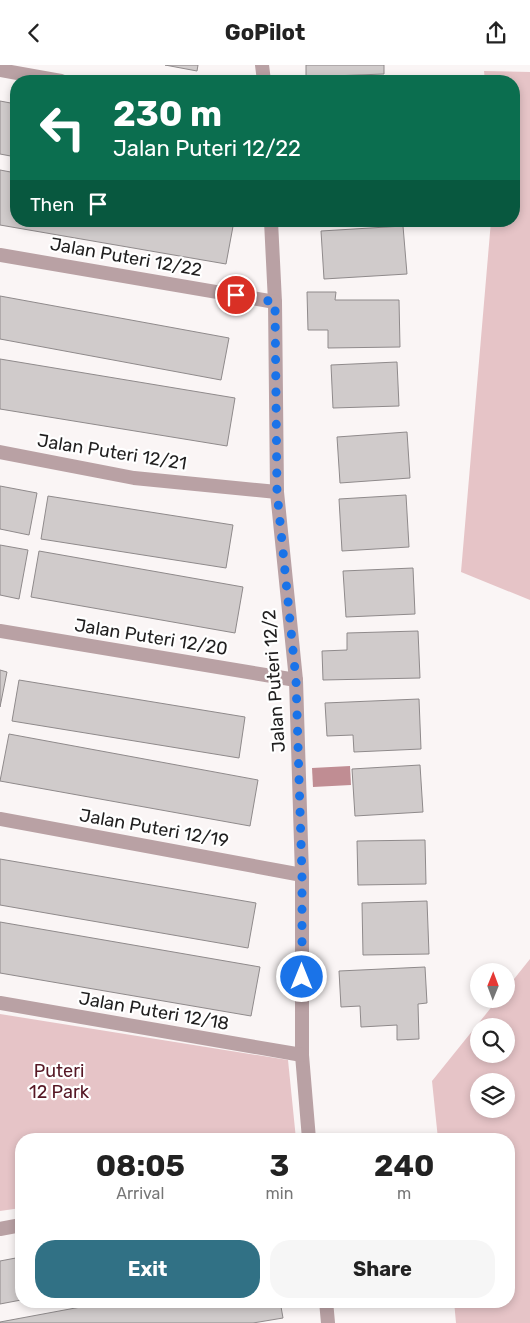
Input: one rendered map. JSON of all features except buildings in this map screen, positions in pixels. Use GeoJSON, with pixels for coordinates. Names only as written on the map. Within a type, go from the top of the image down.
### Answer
{"type":"FeatureCollection","features":[{"type":"Feature","properties":{"kind":"street"},"geometry":{"type":"LineString","coordinates":[[0,70],[28,75]]}},
{"type":"Feature","properties":{"kind":"street","name":"Jalan Puteri 12/2"},"geometry":{"type":"LineString","coordinates":[[271,227],[275,302],[277,492],[296,680],[302,875],[302,1055],[308,1133]]}},
{"type":"Feature","properties":{"kind":"street","name":"Jalan Puteri 12/22"},"geometry":{"type":"LineString","coordinates":[[0,255],[275,302]]}},
{"type":"Feature","properties":{"kind":"street","name":"Jalan Puteri 12/21"},"geometry":{"type":"LineString","coordinates":[[0,452],[134,479],[277,492]]}},
{"type":"Feature","properties":{"kind":"street","name":"Jalan Puteri 12/20"},"geometry":{"type":"LineString","coordinates":[[0,631],[296,680]]}},
{"type":"Feature","properties":{"kind":"street","name":"Jalan Puteri 12/19"},"geometry":{"type":"LineString","coordinates":[[0,819],[302,875]]}},
{"type":"Feature","properties":{"kind":"street","name":"Jalan Puteri 12/18"},"geometry":{"type":"LineString","coordinates":[[0,1003],[302,1055]]}},
{"type":"Feature","properties":{"kind":"street"},"geometry":{"type":"LineString","coordinates":[[0,1229],[15,1226]]}},
{"type":"Feature","properties":{"kind":"street"},"geometry":{"type":"LineString","coordinates":[[327,1308],[328,1323]]}},
{"type":"Feature","properties":{"kind":"green space"},"geometry":{"type":"Polygon","coordinates":[[[484,71],[530,72],[530,600],[461,572],[490,227],[520,227],[520,75],[484,75],[484,71]]]}},
{"type":"Feature","properties":{"kind":"green space"},"geometry":{"type":"Polygon","coordinates":[[[530,959],[530,1323],[456,1323],[455,1308],[515,1308],[515,1133],[437,1133],[432,1081],[470,1034],[470,1063],[515,1063],[515,1018],[483,1018],[491,1008],[515,1008],[515,978],[530,959]]]}},
{"type":"Feature","properties":{"kind":"green space","name":"Puteri 12 Park"},"geometry":{"type":"Polygon","coordinates":[[[0,1014],[288,1060],[295,1133],[15,1133],[15,1209],[0,1211],[0,1014]]]}},
{"type":"Feature","properties":{"kind":"shaded area"},"geometry":{"type":"Polygon","coordinates":[[[350,766],[351,785],[313,787],[312,768],[350,766]]]}},
{"type":"Feature","properties":{"kind":"route"},"geometry":{"type":"LineString","coordinates":[[236,295],[275,302],[277,492],[296,680],[302,875],[302,977]]}}]}
